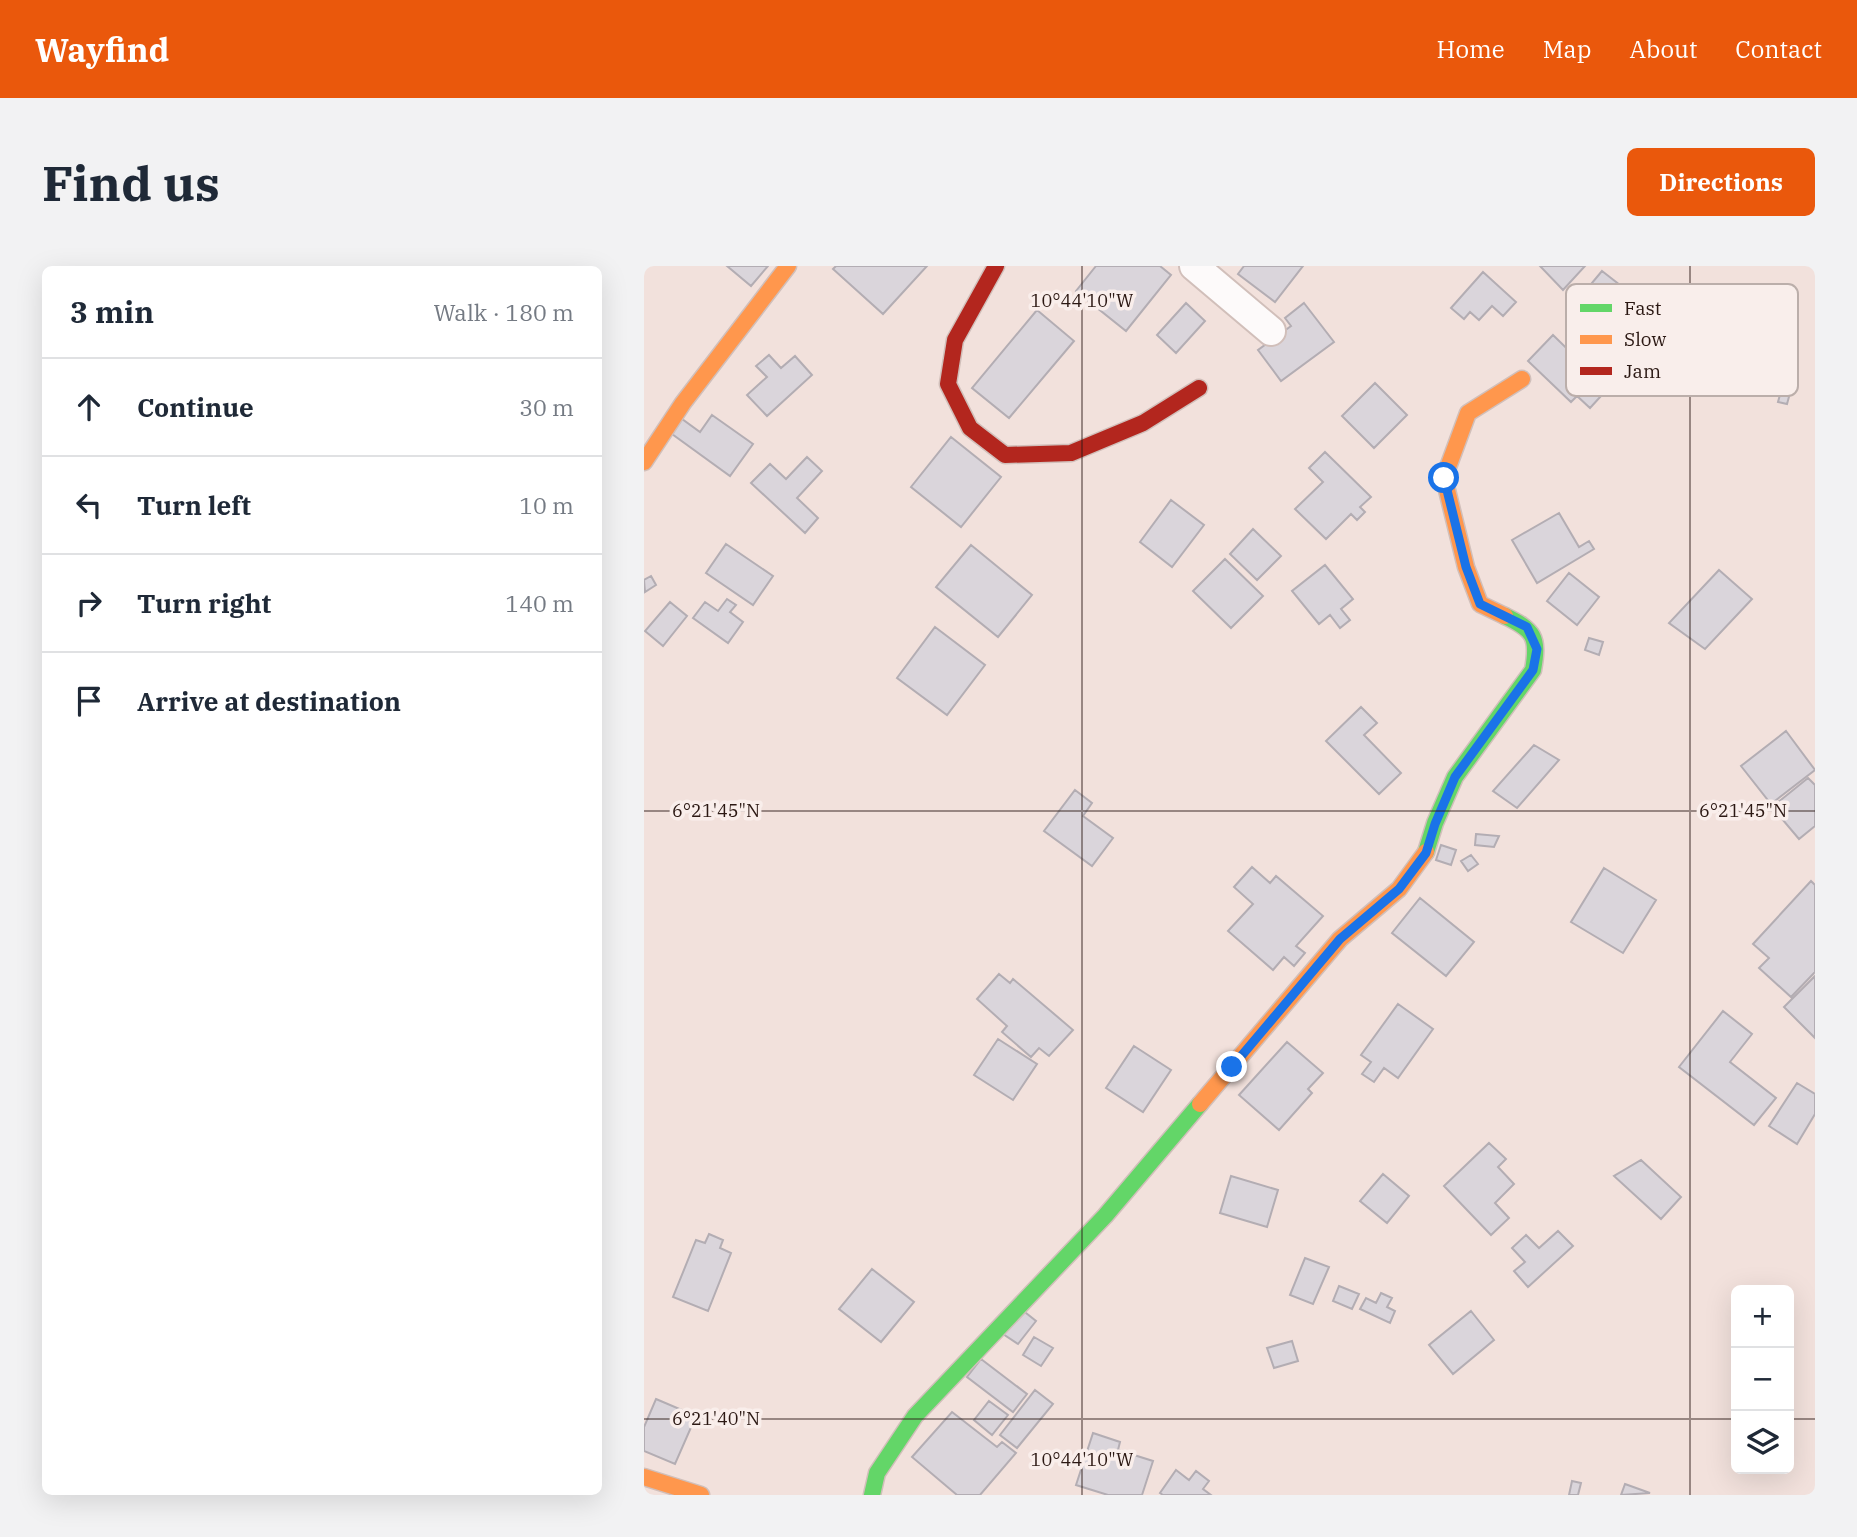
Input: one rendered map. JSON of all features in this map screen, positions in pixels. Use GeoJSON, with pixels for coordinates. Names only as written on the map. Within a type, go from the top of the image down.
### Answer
{"type":"FeatureCollection","features":[{"type":"Feature","properties":{"kind":"street"},"geometry":{"type":"LineString","coordinates":[[644,462],[683,403],[788,266]]}},
{"type":"Feature","properties":{"kind":"street"},"geometry":{"type":"LineString","coordinates":[[996,266],[955,340],[948,384],[970,428],[1006,455],[1071,453],[1143,423],[1199,388]]}},
{"type":"Feature","properties":{"kind":"street"},"geometry":{"type":"LineString","coordinates":[[1194,266],[1271,331]]}},
{"type":"Feature","properties":{"kind":"street"},"geometry":{"type":"LineString","coordinates":[[872,1495],[877,1473],[915,1416],[1105,1216],[1340,939],[1399,889],[1426,853],[1455,777],[1533,670],[1537,649],[1527,627],[1480,604],[1466,567],[1444,478],[1468,413],[1522,379]]}},
{"type":"Feature","properties":{"kind":"street"},"geometry":{"type":"LineString","coordinates":[[644,1477],[701,1495]]}},
{"type":"Feature","properties":{"kind":"building"},"geometry":{"type":"Polygon","coordinates":[[[727,266],[768,266],[751,286],[727,266]]]}},
{"type":"Feature","properties":{"kind":"building"},"geometry":{"type":"Polygon","coordinates":[[[836,266],[927,266],[883,314],[833,269],[836,266]]]}},
{"type":"Feature","properties":{"kind":"building"},"geometry":{"type":"Polygon","coordinates":[[[1096,266],[1160,266],[1171,275],[1126,331],[1076,291],[1096,266]]]}},
{"type":"Feature","properties":{"kind":"building"},"geometry":{"type":"Polygon","coordinates":[[[1244,266],[1303,266],[1275,302],[1238,274],[1244,266]]]}},
{"type":"Feature","properties":{"kind":"building"},"geometry":{"type":"Polygon","coordinates":[[[1540,266],[1585,266],[1563,290],[1540,266]]]}},
{"type":"Feature","properties":{"kind":"building"},"geometry":{"type":"Polygon","coordinates":[[[1602,271],[1619,284],[1591,284],[1602,271]]]}},
{"type":"Feature","properties":{"kind":"building"},"geometry":{"type":"Polygon","coordinates":[[[1483,272],[1516,302],[1503,316],[1492,306],[1479,320],[1470,312],[1464,319],[1451,308],[1483,272]]]}},
{"type":"Feature","properties":{"kind":"building"},"geometry":{"type":"Polygon","coordinates":[[[1186,303],[1205,321],[1176,353],[1157,335],[1186,303]]]}},
{"type":"Feature","properties":{"kind":"building"},"geometry":{"type":"Polygon","coordinates":[[[1304,303],[1334,342],[1281,381],[1258,350],[1291,326],[1285,318],[1304,303]]]}},
{"type":"Feature","properties":{"kind":"building"},"geometry":{"type":"Polygon","coordinates":[[[1037,310],[1074,341],[1009,418],[972,388],[1037,310]]]}},
{"type":"Feature","properties":{"kind":"building"},"geometry":{"type":"Polygon","coordinates":[[[1553,335],[1566,348],[1566,396],[1577,396],[1571,402],[1528,361],[1553,335]]]}},
{"type":"Feature","properties":{"kind":"building"},"geometry":{"type":"Polygon","coordinates":[[[769,355],[781,368],[795,356],[812,375],[767,416],[747,395],[767,377],[756,366],[769,355]]]}},
{"type":"Feature","properties":{"kind":"building"},"geometry":{"type":"Polygon","coordinates":[[[1375,383],[1407,415],[1374,448],[1342,416],[1375,383]]]}},
{"type":"Feature","properties":{"kind":"building"},"geometry":{"type":"Polygon","coordinates":[[[1577,396],[1601,396],[1590,408],[1577,396]]]}},
{"type":"Feature","properties":{"kind":"building"},"geometry":{"type":"Polygon","coordinates":[[[1780,396],[1789,396],[1787,404],[1778,402],[1780,396]]]}},
{"type":"Feature","properties":{"kind":"building"},"geometry":{"type":"Polygon","coordinates":[[[712,415],[753,444],[730,476],[672,434],[682,419],[700,432],[712,415]]]}},
{"type":"Feature","properties":{"kind":"building"},"geometry":{"type":"Polygon","coordinates":[[[951,437],[1001,477],[961,527],[911,487],[951,437]]]}},
{"type":"Feature","properties":{"kind":"building"},"geometry":{"type":"Polygon","coordinates":[[[1325,452],[1371,497],[1360,507],[1365,512],[1357,520],[1351,514],[1326,539],[1295,509],[1323,482],[1309,468],[1325,452]]]}},
{"type":"Feature","properties":{"kind":"building"},"geometry":{"type":"Polygon","coordinates":[[[807,457],[822,471],[797,498],[818,518],[805,533],[751,483],[770,464],[786,479],[807,457]]]}},
{"type":"Feature","properties":{"kind":"building"},"geometry":{"type":"Polygon","coordinates":[[[1171,500],[1204,525],[1172,567],[1140,542],[1171,500]]]}},
{"type":"Feature","properties":{"kind":"building"},"geometry":{"type":"Polygon","coordinates":[[[1559,513],[1579,547],[1589,541],[1594,549],[1537,583],[1512,540],[1559,513]]]}},
{"type":"Feature","properties":{"kind":"building"},"geometry":{"type":"Polygon","coordinates":[[[1253,529],[1281,556],[1257,580],[1230,554],[1253,529]]]}},
{"type":"Feature","properties":{"kind":"building"},"geometry":{"type":"Polygon","coordinates":[[[726,544],[773,576],[753,605],[706,573],[726,544]]]}},
{"type":"Feature","properties":{"kind":"building"},"geometry":{"type":"Polygon","coordinates":[[[971,545],[1032,595],[998,637],[936,587],[971,545]]]}},
{"type":"Feature","properties":{"kind":"building"},"geometry":{"type":"Polygon","coordinates":[[[1225,559],[1263,596],[1231,628],[1193,591],[1225,559]]]}},
{"type":"Feature","properties":{"kind":"building"},"geometry":{"type":"Polygon","coordinates":[[[1325,565],[1353,599],[1341,609],[1350,620],[1340,628],[1330,615],[1319,624],[1292,591],[1325,565]]]}},
{"type":"Feature","properties":{"kind":"building"},"geometry":{"type":"Polygon","coordinates":[[[1719,570],[1752,599],[1705,649],[1669,623],[1719,570]]]}},
{"type":"Feature","properties":{"kind":"building"},"geometry":{"type":"Polygon","coordinates":[[[1569,573],[1599,597],[1577,625],[1547,601],[1569,573]]]}},
{"type":"Feature","properties":{"kind":"building"},"geometry":{"type":"Polygon","coordinates":[[[651,576],[656,585],[645,592],[644,580],[651,576]]]}},
{"type":"Feature","properties":{"kind":"building"},"geometry":{"type":"Polygon","coordinates":[[[727,599],[736,605],[730,612],[743,622],[728,643],[693,618],[705,602],[718,611],[727,599]]]}},
{"type":"Feature","properties":{"kind":"building"},"geometry":{"type":"Polygon","coordinates":[[[670,602],[687,616],[663,646],[645,631],[670,602]]]}},
{"type":"Feature","properties":{"kind":"building"},"geometry":{"type":"Polygon","coordinates":[[[935,627],[985,665],[947,715],[897,678],[935,627]]]}},
{"type":"Feature","properties":{"kind":"building"},"geometry":{"type":"Polygon","coordinates":[[[1589,638],[1603,642],[1599,655],[1585,650],[1589,638]]]}},
{"type":"Feature","properties":{"kind":"building"},"geometry":{"type":"Polygon","coordinates":[[[1361,707],[1377,723],[1364,735],[1401,773],[1379,794],[1326,741],[1361,707]]]}},
{"type":"Feature","properties":{"kind":"building"},"geometry":{"type":"Polygon","coordinates":[[[1786,731],[1815,770],[1771,804],[1741,766],[1786,731]]]}},
{"type":"Feature","properties":{"kind":"building"},"geometry":{"type":"Polygon","coordinates":[[[1534,745],[1559,760],[1517,808],[1493,791],[1534,745]]]}},
{"type":"Feature","properties":{"kind":"building"},"geometry":{"type":"Polygon","coordinates":[[[1808,778],[1815,785],[1815,826],[1799,839],[1772,807],[1808,778]]]}},
{"type":"Feature","properties":{"kind":"building"},"geometry":{"type":"Polygon","coordinates":[[[1075,790],[1092,803],[1083,816],[1113,838],[1092,866],[1044,831],[1075,790]]]}},
{"type":"Feature","properties":{"kind":"building"},"geometry":{"type":"Polygon","coordinates":[[[1476,834],[1499,836],[1494,847],[1475,845],[1476,834]]]}},
{"type":"Feature","properties":{"kind":"building"},"geometry":{"type":"Polygon","coordinates":[[[1441,845],[1456,850],[1451,865],[1436,860],[1441,845]]]}},
{"type":"Feature","properties":{"kind":"building"},"geometry":{"type":"Polygon","coordinates":[[[1471,855],[1478,864],[1468,871],[1461,861],[1471,855]]]}},
{"type":"Feature","properties":{"kind":"building"},"geometry":{"type":"Polygon","coordinates":[[[1252,867],[1270,883],[1276,876],[1323,916],[1296,946],[1305,953],[1294,966],[1284,957],[1273,970],[1228,931],[1253,904],[1234,887],[1252,867]]]}},
{"type":"Feature","properties":{"kind":"building"},"geometry":{"type":"Polygon","coordinates":[[[1604,868],[1656,900],[1623,953],[1571,922],[1604,868]]]}},
{"type":"Feature","properties":{"kind":"building"},"geometry":{"type":"Polygon","coordinates":[[[1811,881],[1815,885],[1815,972],[1791,997],[1759,968],[1769,958],[1753,944],[1811,881]]]}},
{"type":"Feature","properties":{"kind":"building"},"geometry":{"type":"Polygon","coordinates":[[[1420,898],[1474,942],[1446,976],[1392,933],[1420,898]]]}},
{"type":"Feature","properties":{"kind":"building"},"geometry":{"type":"Polygon","coordinates":[[[999,974],[1010,983],[1013,979],[1073,1030],[1049,1056],[1039,1048],[1031,1057],[1002,1032],[1007,1026],[977,999],[999,974]]]}},
{"type":"Feature","properties":{"kind":"building"},"geometry":{"type":"Polygon","coordinates":[[[1815,976],[1815,1038],[1784,1007],[1815,976]]]}},
{"type":"Feature","properties":{"kind":"building"},"geometry":{"type":"Polygon","coordinates":[[[1398,1004],[1433,1029],[1398,1078],[1384,1068],[1374,1082],[1362,1074],[1371,1062],[1361,1055],[1398,1004]]]}},
{"type":"Feature","properties":{"kind":"building"},"geometry":{"type":"Polygon","coordinates":[[[1723,1011],[1752,1034],[1730,1062],[1776,1098],[1754,1125],[1679,1067],[1723,1011]]]}},
{"type":"Feature","properties":{"kind":"building"},"geometry":{"type":"Polygon","coordinates":[[[998,1039],[1037,1064],[1013,1100],[974,1075],[998,1039]]]}},
{"type":"Feature","properties":{"kind":"building"},"geometry":{"type":"Polygon","coordinates":[[[1287,1042],[1323,1073],[1308,1089],[1312,1093],[1279,1130],[1239,1095],[1287,1042]]]}},
{"type":"Feature","properties":{"kind":"building"},"geometry":{"type":"Polygon","coordinates":[[[1134,1046],[1171,1070],[1143,1112],[1106,1088],[1134,1046]]]}},
{"type":"Feature","properties":{"kind":"building"},"geometry":{"type":"Polygon","coordinates":[[[1797,1083],[1815,1094],[1815,1114],[1797,1144],[1769,1126],[1797,1083]]]}},
{"type":"Feature","properties":{"kind":"building"},"geometry":{"type":"Polygon","coordinates":[[[1489,1143],[1506,1159],[1498,1167],[1514,1184],[1495,1203],[1509,1218],[1491,1235],[1444,1186],[1489,1143]]]}},
{"type":"Feature","properties":{"kind":"building"},"geometry":{"type":"Polygon","coordinates":[[[1641,1160],[1681,1197],[1661,1219],[1614,1176],[1641,1160]]]}},
{"type":"Feature","properties":{"kind":"building"},"geometry":{"type":"Polygon","coordinates":[[[1383,1174],[1409,1196],[1387,1223],[1360,1201],[1383,1174]]]}},
{"type":"Feature","properties":{"kind":"building"},"geometry":{"type":"Polygon","coordinates":[[[1231,1176],[1278,1190],[1267,1227],[1220,1213],[1231,1176]]]}},
{"type":"Feature","properties":{"kind":"building"},"geometry":{"type":"Polygon","coordinates":[[[1558,1231],[1573,1246],[1528,1287],[1514,1271],[1525,1262],[1512,1248],[1526,1235],[1539,1248],[1558,1231]]]}},
{"type":"Feature","properties":{"kind":"building"},"geometry":{"type":"Polygon","coordinates":[[[709,1234],[723,1240],[720,1248],[731,1253],[708,1311],[673,1297],[696,1240],[705,1243],[709,1234]]]}},
{"type":"Feature","properties":{"kind":"building"},"geometry":{"type":"Polygon","coordinates":[[[1305,1258],[1329,1267],[1313,1304],[1290,1295],[1305,1258]]]}},
{"type":"Feature","properties":{"kind":"building"},"geometry":{"type":"Polygon","coordinates":[[[872,1269],[914,1302],[881,1342],[839,1309],[872,1269]]]}},
{"type":"Feature","properties":{"kind":"building"},"geometry":{"type":"Polygon","coordinates":[[[1339,1286],[1359,1294],[1352,1309],[1333,1301],[1339,1286]]]}},
{"type":"Feature","properties":{"kind":"building"},"geometry":{"type":"Polygon","coordinates":[[[1381,1293],[1392,1298],[1387,1307],[1395,1311],[1390,1323],[1360,1309],[1366,1298],[1376,1303],[1381,1293]]]}},
{"type":"Feature","properties":{"kind":"building"},"geometry":{"type":"Polygon","coordinates":[[[1021,1309],[1036,1321],[1018,1344],[1003,1334],[1021,1309]]]}},
{"type":"Feature","properties":{"kind":"building"},"geometry":{"type":"Polygon","coordinates":[[[1471,1311],[1494,1340],[1453,1374],[1429,1345],[1471,1311]]]}},
{"type":"Feature","properties":{"kind":"building"},"geometry":{"type":"Polygon","coordinates":[[[1034,1337],[1053,1348],[1041,1366],[1023,1355],[1034,1337]]]}},
{"type":"Feature","properties":{"kind":"building"},"geometry":{"type":"Polygon","coordinates":[[[1292,1341],[1298,1361],[1274,1368],[1267,1348],[1292,1341]]]}},
{"type":"Feature","properties":{"kind":"building"},"geometry":{"type":"Polygon","coordinates":[[[981,1359],[1027,1394],[1013,1412],[967,1377],[981,1359]]]}},
{"type":"Feature","properties":{"kind":"building"},"geometry":{"type":"Polygon","coordinates":[[[1035,1390],[1053,1404],[1017,1448],[1000,1435],[1035,1390]]]}},
{"type":"Feature","properties":{"kind":"building"},"geometry":{"type":"Polygon","coordinates":[[[656,1399],[696,1416],[675,1464],[644,1451],[644,1427],[656,1399]]]}},
{"type":"Feature","properties":{"kind":"building"},"geometry":{"type":"Polygon","coordinates":[[[989,1401],[1008,1415],[992,1435],[974,1420],[989,1401]]]}},
{"type":"Feature","properties":{"kind":"building"},"geometry":{"type":"Polygon","coordinates":[[[952,1412],[997,1447],[1002,1442],[1016,1453],[980,1495],[957,1495],[912,1457],[952,1412]]]}},
{"type":"Feature","properties":{"kind":"building"},"geometry":{"type":"Polygon","coordinates":[[[1093,1433],[1120,1442],[1118,1450],[1153,1461],[1142,1495],[1108,1495],[1076,1485],[1093,1433]]]}},
{"type":"Feature","properties":{"kind":"building"},"geometry":{"type":"Polygon","coordinates":[[[1176,1470],[1189,1480],[1196,1471],[1209,1481],[1203,1489],[1211,1495],[1160,1493],[1176,1470]]]}},
{"type":"Feature","properties":{"kind":"building"},"geometry":{"type":"Polygon","coordinates":[[[1572,1481],[1581,1483],[1578,1495],[1569,1495],[1572,1481]]]}},
{"type":"Feature","properties":{"kind":"building"},"geometry":{"type":"Polygon","coordinates":[[[1625,1484],[1650,1493],[1621,1495],[1625,1484]]]}},
{"type":"Feature","properties":{"kind":"traffic: fast"},"geometry":{"type":"LineString","coordinates":[[1426,852],[1455,777],[1533,670],[1535,650],[1532,636],[1505,616]]}},
{"type":"Feature","properties":{"kind":"traffic: fast"},"geometry":{"type":"LineString","coordinates":[[872,1495],[877,1473],[915,1416],[1105,1216],[1200,1104]]}},
{"type":"Feature","properties":{"kind":"traffic: slow"},"geometry":{"type":"LineString","coordinates":[[644,462],[683,403],[788,266]]}},
{"type":"Feature","properties":{"kind":"traffic: slow"},"geometry":{"type":"LineString","coordinates":[[1505,616],[1480,604],[1466,567],[1444,478],[1468,413],[1522,379]]}},
{"type":"Feature","properties":{"kind":"traffic: slow"},"geometry":{"type":"LineString","coordinates":[[1200,1104],[1340,939],[1399,889],[1426,852]]}},
{"type":"Feature","properties":{"kind":"traffic: slow"},"geometry":{"type":"LineString","coordinates":[[644,1477],[701,1495]]}},
{"type":"Feature","properties":{"kind":"traffic: jam"},"geometry":{"type":"LineString","coordinates":[[996,266],[955,340],[948,384],[970,428],[1005,455],[1071,453],[1143,423],[1199,388]]}},
{"type":"Feature","properties":{"kind":"route"},"geometry":{"type":"LineString","coordinates":[[1232,1067],[1340,939],[1399,889],[1426,853],[1455,777],[1533,670],[1537,649],[1527,627],[1480,604],[1466,567],[1444,478]]}}]}
